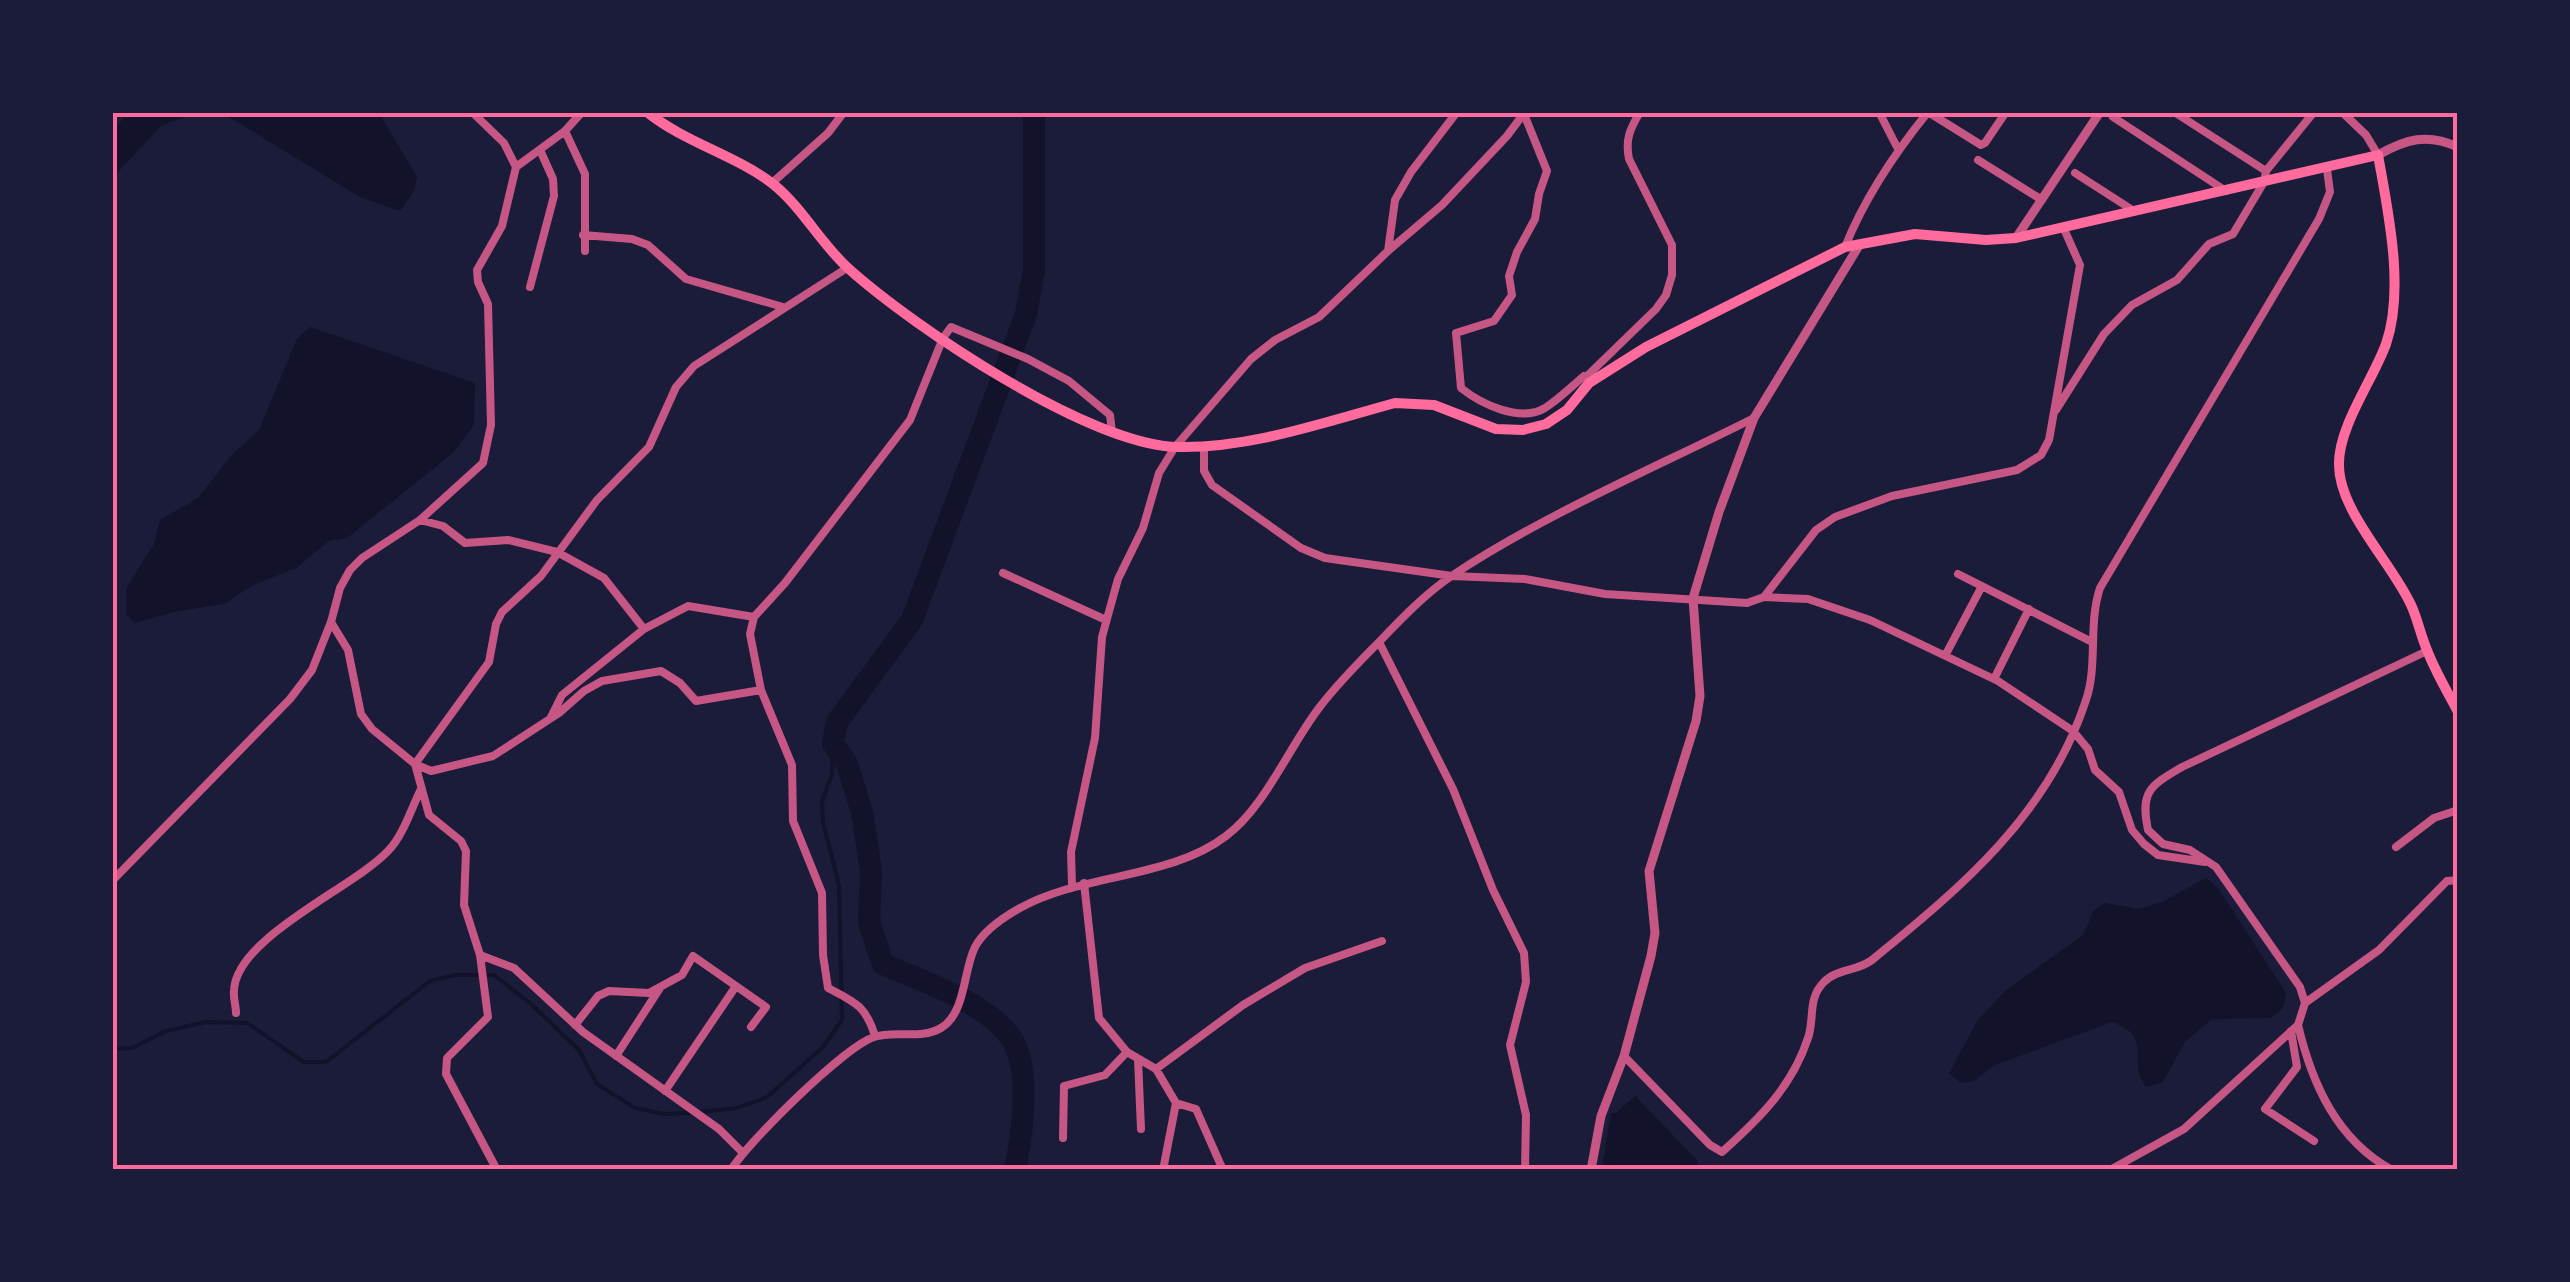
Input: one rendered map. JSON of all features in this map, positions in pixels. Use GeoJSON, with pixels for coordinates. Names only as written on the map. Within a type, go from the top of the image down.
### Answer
{"type":"FeatureCollection","features":[{"type":"Feature","properties":{"kind":"main road"},"geometry":{"type":"LineString","coordinates":[[647,112],[772,183],[847,268],[943,338],[1020,387],[1081,420],[1175,447],[1236,444],[1405,403],[1446,408],[1496,429],[1523,430],[1546,424],[1567,410],[1586,380],[1845,247],[1915,234],[1986,240],[2016,238],[2226,191],[2265,177],[2328,169],[2378,155],[2389,216],[2394,297],[2387,342],[2344,439],[2338,464],[2342,485],[2364,530],[2411,604],[2427,651],[2458,712]]}},
{"type":"Feature","properties":{"kind":"street"},"geometry":{"type":"LineString","coordinates":[[112,881],[290,699],[312,670],[350,570],[420,520],[483,463],[490,444],[488,304],[476,270],[502,226],[516,167],[504,143],[472,112]]}},
{"type":"Feature","properties":{"kind":"street"},"geometry":{"type":"LineString","coordinates":[[516,167],[565,131],[582,112]]}},
{"type":"Feature","properties":{"kind":"street"},"geometry":{"type":"LineString","coordinates":[[772,183],[828,133],[844,112]]}},
{"type":"Feature","properties":{"kind":"street"},"geometry":{"type":"LineString","coordinates":[[1388,251],[1395,200],[1456,112]]}},
{"type":"Feature","properties":{"kind":"street"},"geometry":{"type":"LineString","coordinates":[[1524,113],[1547,171],[1538,194],[1536,219],[1517,252],[1510,276],[1512,295],[1494,321],[1456,334],[1460,388],[1509,412],[1528,414],[1542,410],[1586,380],[1666,296],[1672,275],[1672,244],[1629,159],[1626,144],[1640,112]]}},
{"type":"Feature","properties":{"kind":"street"},"geometry":{"type":"LineString","coordinates":[[1880,112],[1898,150]]}},
{"type":"Feature","properties":{"kind":"street"},"geometry":{"type":"LineString","coordinates":[[1845,247],[1858,213],[1898,150],[1928,112],[1980,145],[1986,143],[2006,112]]}},
{"type":"Feature","properties":{"kind":"street"},"geometry":{"type":"LineString","coordinates":[[2016,238],[2100,112]]}},
{"type":"Feature","properties":{"kind":"street"},"geometry":{"type":"LineString","coordinates":[[2174,112],[2265,177]]}},
{"type":"Feature","properties":{"kind":"street"},"geometry":{"type":"LineString","coordinates":[[2053,414],[2104,334],[2132,305],[2176,280],[2208,244],[2233,234],[2265,177],[2314,112]]}},
{"type":"Feature","properties":{"kind":"street"},"geometry":{"type":"LineString","coordinates":[[2342,112],[2378,155],[2418,138],[2437,139],[2458,148]]}},
{"type":"Feature","properties":{"kind":"street"},"geometry":{"type":"LineString","coordinates":[[1072,886],[1070,852],[1095,738],[1098,662],[1106,620],[1118,579],[1144,528],[1159,473],[1175,447],[1251,359],[1275,340],[1319,318],[1442,205],[1508,136],[1524,113]]}},
{"type":"Feature","properties":{"kind":"street"},"geometry":{"type":"LineString","coordinates":[[2113,118],[2226,191]]}},
{"type":"Feature","properties":{"kind":"street"},"geometry":{"type":"LineString","coordinates":[[565,131],[585,174],[585,251]]}},
{"type":"Feature","properties":{"kind":"street"},"geometry":{"type":"LineString","coordinates":[[530,288],[554,196],[552,179],[540,150]]}},
{"type":"Feature","properties":{"kind":"street"},"geometry":{"type":"LineString","coordinates":[[1978,160],[2042,200]]}},
{"type":"Feature","properties":{"kind":"street"},"geometry":{"type":"LineString","coordinates":[[1624,1056],[1710,1145],[1722,1152],[1764,1115],[1780,1094],[1809,1036],[1813,995],[1827,978],[1867,964],[2002,847],[2060,767],[2087,698],[2094,605],[2100,588],[2319,219],[2330,192],[2328,169]]}},
{"type":"Feature","properties":{"kind":"street"},"geometry":{"type":"LineString","coordinates":[[2076,172],[2136,212]]}},
{"type":"Feature","properties":{"kind":"street"},"geometry":{"type":"LineString","coordinates":[[1764,597],[1816,530],[1835,517],[1892,496],[2016,470],[2041,455],[2048,440],[2080,265],[2064,228]]}},
{"type":"Feature","properties":{"kind":"street"},"geometry":{"type":"LineString","coordinates":[[584,235],[632,239],[648,245],[686,279],[783,307]]}},
{"type":"Feature","properties":{"kind":"street"},"geometry":{"type":"LineString","coordinates":[[1590,1170],[1601,1116],[1624,1056],[1655,933],[1650,870],[1696,721],[1700,696],[1694,598],[1719,512],[1754,418],[1860,244]]}},
{"type":"Feature","properties":{"kind":"street"},"geometry":{"type":"LineString","coordinates":[[497,1170],[446,1074],[447,1058],[488,1017],[480,956],[464,905],[466,851],[461,841],[429,815],[415,764],[489,662],[502,612],[541,576],[597,500],[650,447],[676,387],[694,366],[847,268]]}},
{"type":"Feature","properties":{"kind":"street"},"geometry":{"type":"LineString","coordinates":[[876,1036],[868,1014],[828,988],[822,893],[793,820],[792,765],[761,690],[750,634],[754,617],[910,420],[951,327],[1069,381],[1110,415],[1112,432]]}},
{"type":"Feature","properties":{"kind":"street"},"geometry":{"type":"LineString","coordinates":[[732,1170],[742,1152],[855,1046],[876,1036],[940,1029],[954,1016],[974,948],[987,930],[1020,908],[1072,886],[1190,856],[1226,836],[1248,814],[1320,706],[1379,642],[1452,576],[1525,533],[1754,418]]}},
{"type":"Feature","properties":{"kind":"street"},"geometry":{"type":"LineString","coordinates":[[1204,446],[1204,471],[1212,485],[1301,548],[1325,558],[1452,576],[1525,579],[1605,594],[1747,603],[1764,597],[1808,600],[1870,620],[1994,679],[2073,731],[2088,749],[2095,770],[2119,792],[2132,830],[2144,844],[2158,855],[2205,862]]}},
{"type":"Feature","properties":{"kind":"street"},"geometry":{"type":"LineString","coordinates":[[420,520],[444,526],[465,543],[508,540],[557,552],[604,578],[644,629]]}},
{"type":"Feature","properties":{"kind":"street"},"geometry":{"type":"LineString","coordinates":[[1003,573],[1106,620]]}},
{"type":"Feature","properties":{"kind":"street"},"geometry":{"type":"LineString","coordinates":[[1958,574],[2092,642]]}},
{"type":"Feature","properties":{"kind":"street"},"geometry":{"type":"LineString","coordinates":[[1946,654],[1982,586]]}},
{"type":"Feature","properties":{"kind":"street"},"geometry":{"type":"LineString","coordinates":[[550,718],[562,694],[644,629],[688,606],[754,617]]}},
{"type":"Feature","properties":{"kind":"street"},"geometry":{"type":"LineString","coordinates":[[1994,679],[2029,610]]}},
{"type":"Feature","properties":{"kind":"street"},"geometry":{"type":"LineString","coordinates":[[332,622],[348,650],[361,714],[372,729],[415,764],[431,771],[492,756],[602,681],[661,671],[696,701],[761,690]]}},
{"type":"Feature","properties":{"kind":"street"},"geometry":{"type":"LineString","coordinates":[[1379,642],[1453,788],[1493,890],[1524,954],[1526,982],[1510,1044],[1526,1115],[1525,1170]]}},
{"type":"Feature","properties":{"kind":"street"},"geometry":{"type":"LineString","coordinates":[[2305,1004],[2300,988],[2216,867],[2190,850],[2162,844],[2148,830],[2146,798],[2152,784],[2182,767],[2427,651]]}},
{"type":"Feature","properties":{"kind":"street"},"geometry":{"type":"LineString","coordinates":[[236,1013],[233,987],[246,963],[271,935],[370,868],[392,848],[421,789]]}},
{"type":"Feature","properties":{"kind":"street"},"geometry":{"type":"LineString","coordinates":[[2396,847],[2434,818],[2458,810]]}},
{"type":"Feature","properties":{"kind":"street"},"geometry":{"type":"LineString","coordinates":[[2110,1170],[2184,1129],[2295,1028],[2305,1004],[2379,950],[2448,880],[2458,880]]}},
{"type":"Feature","properties":{"kind":"street"},"geometry":{"type":"LineString","coordinates":[[1084,884],[1099,1018],[1126,1052],[1156,1070],[1176,1102],[1196,1110],[1223,1170]]}},
{"type":"Feature","properties":{"kind":"street"},"geometry":{"type":"LineString","coordinates":[[1156,1070],[1243,1004],[1305,968],[1382,941]]}},
{"type":"Feature","properties":{"kind":"street"},"geometry":{"type":"LineString","coordinates":[[480,956],[514,968],[574,1024],[705,1119],[742,1152]]}},
{"type":"Feature","properties":{"kind":"street"},"geometry":{"type":"LineString","coordinates":[[574,1024],[587,1006],[609,991],[649,993],[682,974],[694,956],[766,1007],[751,1027]]}},
{"type":"Feature","properties":{"kind":"street"},"geometry":{"type":"LineString","coordinates":[[665,1091],[736,986]]}},
{"type":"Feature","properties":{"kind":"street"},"geometry":{"type":"LineString","coordinates":[[616,1056],[660,988]]}},
{"type":"Feature","properties":{"kind":"street"},"geometry":{"type":"LineString","coordinates":[[2295,1028],[2297,1067],[2266,1109],[2314,1141]]}},
{"type":"Feature","properties":{"kind":"street"},"geometry":{"type":"LineString","coordinates":[[2295,1028],[2340,1128],[2368,1157],[2392,1170]]}},
{"type":"Feature","properties":{"kind":"street"},"geometry":{"type":"LineString","coordinates":[[1062,1138],[1064,1086],[1105,1075],[1126,1052]]}},
{"type":"Feature","properties":{"kind":"street"},"geometry":{"type":"LineString","coordinates":[[1138,1058],[1141,1130]]}},
{"type":"Feature","properties":{"kind":"street"},"geometry":{"type":"LineString","coordinates":[[1163,1170],[1176,1102]]}},
{"type":"Feature","properties":{"kind":"street"},"geometry":{"type":"LineString","coordinates":[[2059,1170],[2076,1170]]}},
{"type":"Feature","properties":{"kind":"shaded area"},"geometry":{"type":"Polygon","coordinates":[[[129,112],[194,113],[161,126],[113,177],[113,130],[129,112]]]}},
{"type":"Feature","properties":{"kind":"shaded area"},"geometry":{"type":"Polygon","coordinates":[[[196,113],[379,113],[417,177],[414,191],[400,211],[360,197],[224,114],[196,113]]]}},
{"type":"Feature","properties":{"kind":"shaded area"},"geometry":{"type":"Polygon","coordinates":[[[310,327],[475,383],[474,425],[453,453],[347,538],[329,541],[296,568],[251,586],[224,604],[134,623],[126,614],[127,587],[154,544],[160,520],[198,498],[230,457],[259,430],[297,339],[310,327]]]}},
{"type":"Feature","properties":{"kind":"shaded area"},"geometry":{"type":"Polygon","coordinates":[[[2206,878],[2218,888],[2286,993],[2283,1008],[2271,1018],[2212,1019],[2185,1042],[2162,1083],[2146,1087],[2133,1035],[2112,1022],[1995,1065],[1974,1081],[1961,1083],[1949,1073],[1978,1020],[2005,991],[2083,935],[2094,910],[2105,903],[2139,909],[2162,902],[2206,878]]]}},
{"type":"Feature","properties":{"kind":"shaded area"},"geometry":{"type":"Polygon","coordinates":[[[1635,1096],[1698,1161],[1696,1169],[1602,1169],[1611,1113],[1635,1096]]]}},
{"type":"Feature","properties":{"kind":"waterway"},"geometry":{"type":"LineString","coordinates":[[1015,1170],[1024,1102],[1017,1051],[1000,1025],[970,1003],[883,964],[869,922],[871,871],[862,812],[847,764],[833,743],[837,722],[912,620],[1026,314],[1034,270],[1034,112]]}},
{"type":"Feature","properties":{"kind":"waterway"},"geometry":{"type":"LineString","coordinates":[[700,1112],[737,1108],[767,1097],[823,1047],[842,1020],[839,885],[823,822],[822,802],[832,774],[833,743]]}},
{"type":"Feature","properties":{"kind":"waterway"},"geometry":{"type":"LineString","coordinates":[[112,1049],[132,1048],[166,1031],[206,1022],[247,1023],[304,1062],[326,1062],[430,981],[455,975],[494,975],[579,1050],[597,1084],[635,1108],[665,1114],[690,1113]]}}]}
